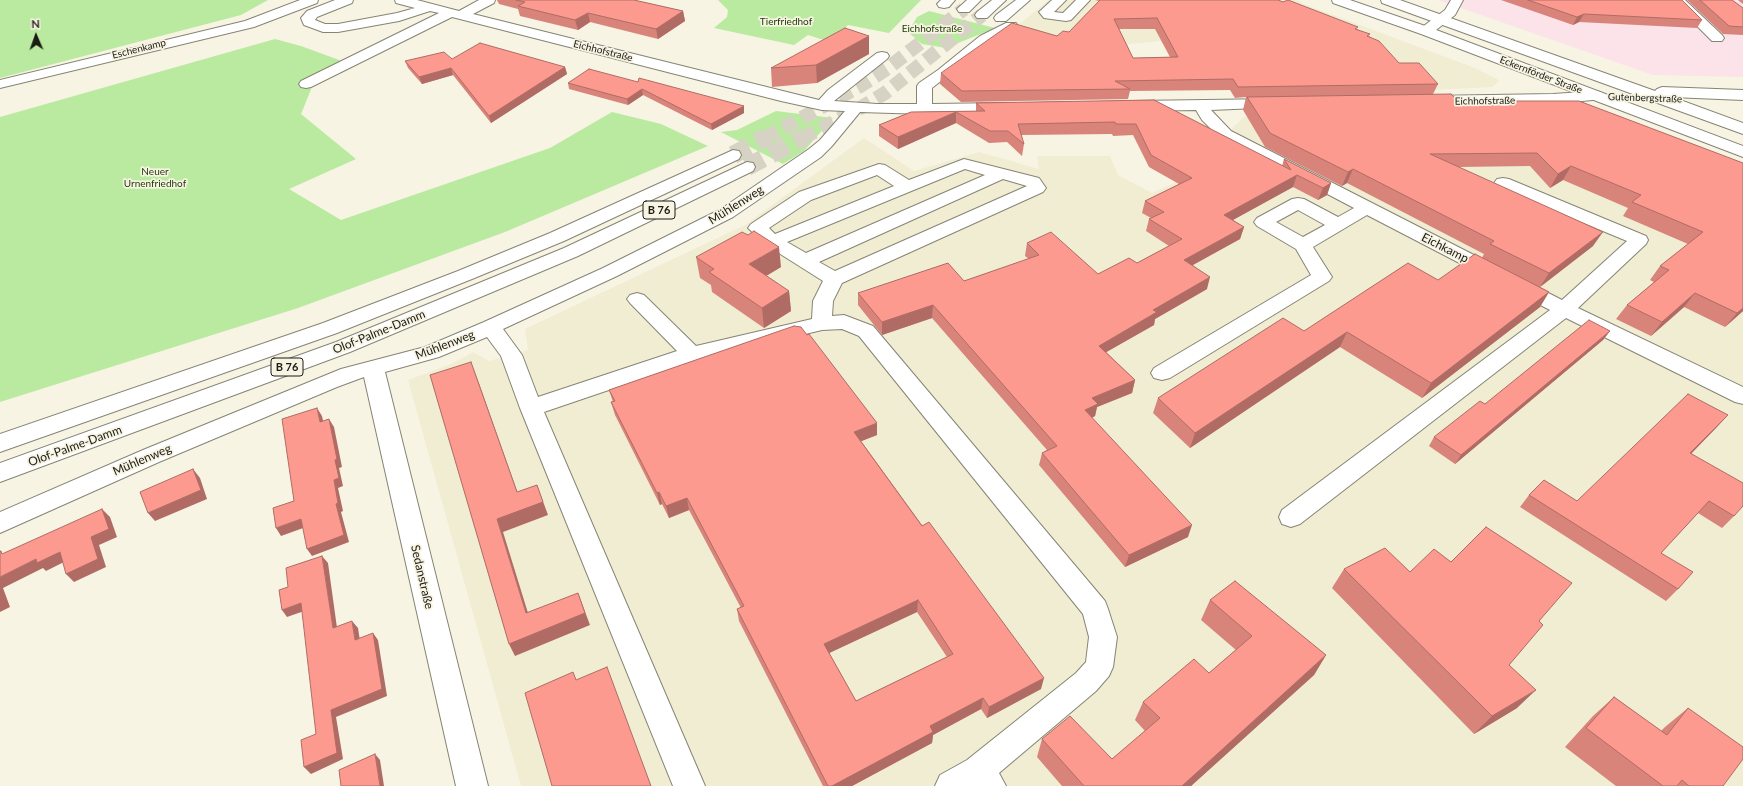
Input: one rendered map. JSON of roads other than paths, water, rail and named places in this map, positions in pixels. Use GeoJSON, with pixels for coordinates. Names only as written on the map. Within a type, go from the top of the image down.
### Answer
{"type":"FeatureCollection","features":[{"type":"Feature","properties":{"kind":"main road","name":"Eschenkamp"},"geometry":{"type":"LineString","coordinates":[[0,84],[249,24],[312,0]]}},
{"type":"Feature","properties":{"kind":"main road"},"geometry":{"type":"LineString","coordinates":[[347,0],[312,14],[308,18],[309,22],[323,28],[344,28],[399,17],[430,7]]}},
{"type":"Feature","properties":{"kind":"main road","name":"Eichhofstraße"},"geometry":{"type":"LineString","coordinates":[[401,0],[822,105],[856,108],[1021,108]]}},
{"type":"Feature","properties":{"kind":"main road"},"geometry":{"type":"LineString","coordinates":[[306,84],[489,0]]}},
{"type":"Feature","properties":{"kind":"main road"},"geometry":{"type":"LineString","coordinates":[[964,10],[975,0]]}},
{"type":"Feature","properties":{"kind":"main road"},"geometry":{"type":"LineString","coordinates":[[982,15],[1000,0]]}},
{"type":"Feature","properties":{"kind":"main road"},"geometry":{"type":"LineString","coordinates":[[925,109],[924,86],[943,73],[1006,22],[1024,0]]}},
{"type":"Feature","properties":{"kind":"main road"},"geometry":{"type":"LineString","coordinates":[[1060,0],[1046,12],[1049,15],[1066,17],[1084,0]]}},
{"type":"Feature","properties":{"kind":"main road","name":"Eckernförder Straße"},"geometry":{"type":"LineString","coordinates":[[1338,0],[1426,31],[1743,152]]}},
{"type":"Feature","properties":{"kind":"main road","name":"Eckernförder Straße"},"geometry":{"type":"LineString","coordinates":[[1387,0],[1664,99],[1743,129]]}},
{"type":"Feature","properties":{"kind":"main road"},"geometry":{"type":"LineString","coordinates":[[1426,31],[1450,12],[1457,0]]}},
{"type":"Feature","properties":{"kind":"main road"},"geometry":{"type":"LineString","coordinates":[[1677,0],[1717,38]]}},
{"type":"Feature","properties":{"kind":"main road"},"geometry":{"type":"LineString","coordinates":[[822,105],[832,93],[882,56]]}},
{"type":"Feature","properties":{"kind":"main road","name":"Gutenbergstraße"},"geometry":{"type":"LineString","coordinates":[[1597,96],[1640,91],[1743,94]]}},
{"type":"Feature","properties":{"kind":"main road","name":"Eichhofstraße"},"geometry":{"type":"LineString","coordinates":[[1415,102],[1553,100],[1597,96]]}},
{"type":"Feature","properties":{"kind":"main road","name":"Gutenbergstraße"},"geometry":{"type":"LineString","coordinates":[[1597,96],[1743,101]]}},
{"type":"Feature","properties":{"kind":"main road"},"geometry":{"type":"LineString","coordinates":[[1124,106],[1289,104]]}},
{"type":"Feature","properties":{"kind":"main road","name":"Eichkamp"},"geometry":{"type":"LineString","coordinates":[[1201,105],[1208,117],[1225,134],[1564,309],[1743,396]]}},
{"type":"Feature","properties":{"kind":"main road","name":"Mühlenweg"},"geometry":{"type":"LineString","coordinates":[[0,523],[151,456],[349,374],[432,352],[491,327],[610,272],[727,213],[815,153],[826,143],[856,108]]}},
{"type":"Feature","properties":{"kind":"main road","name":"Olof-Palme-Damm"},"geometry":{"type":"LineString","coordinates":[[0,442],[330,328],[450,281],[740,161],[571,252],[343,347],[0,473]]}},
{"type":"Feature","properties":{"kind":"main road"},"geometry":{"type":"LineString","coordinates":[[773,241],[964,164],[1033,182],[1038,188],[834,279],[822,301],[822,323]]}},
{"type":"Feature","properties":{"kind":"main road"},"geometry":{"type":"LineString","coordinates":[[834,279],[773,241],[757,228],[805,196],[879,169],[908,187]]}},
{"type":"Feature","properties":{"kind":"main road"},"geometry":{"type":"LineString","coordinates":[[805,261],[1000,174]]}},
{"type":"Feature","properties":{"kind":"main road"},"geometry":{"type":"LineString","coordinates":[[1290,517],[1564,309],[1639,240],[1503,183]]}},
{"type":"Feature","properties":{"kind":"main road"},"geometry":{"type":"LineString","coordinates":[[1162,373],[1322,277],[1303,245],[1263,222],[1298,203],[1339,225]]}},
{"type":"Feature","properties":{"kind":"main road"},"geometry":{"type":"LineString","coordinates":[[1303,245],[1366,208]]}},
{"type":"Feature","properties":{"kind":"main road"},"geometry":{"type":"LineString","coordinates":[[637,299],[692,354]]}},
{"type":"Feature","properties":{"kind":"main road"},"geometry":{"type":"LineString","coordinates":[[531,408],[692,354],[822,323],[844,322],[866,331],[1095,609],[1104,636],[1099,667],[1086,682],[984,778],[951,786]]}},
{"type":"Feature","properties":{"kind":"main road"},"geometry":{"type":"LineString","coordinates":[[491,327],[511,355],[531,408],[689,786]]}},
{"type":"Feature","properties":{"kind":"main road","name":"Sedanstraße"},"geometry":{"type":"LineString","coordinates":[[373,368],[472,786]]}},
{"type":"Feature","properties":{"kind":"tunnel"},"geometry":{"type":"LineString","coordinates":[[765,138],[862,85],[888,68],[964,9]]}},
{"type":"Feature","properties":{"kind":"tunnel"},"geometry":{"type":"LineString","coordinates":[[802,138],[857,110],[885,93],[982,15]]}},
{"type":"Feature","properties":{"kind":"tunnel"},"geometry":{"type":"LineString","coordinates":[[733,155],[767,137]]}},
{"type":"Feature","properties":{"kind":"tunnel"},"geometry":{"type":"LineString","coordinates":[[747,167],[804,137]]}},
{"type":"Feature","properties":{"kind":"park label","name":"Tierfriedhof"},"geometry":{"type":"Point","coordinates":[786,22]}},
{"type":"Feature","properties":{"kind":"park label","name":"Neuer Urnenfriedhof"},"geometry":{"type":"Point","coordinates":[155,178]}}]}
